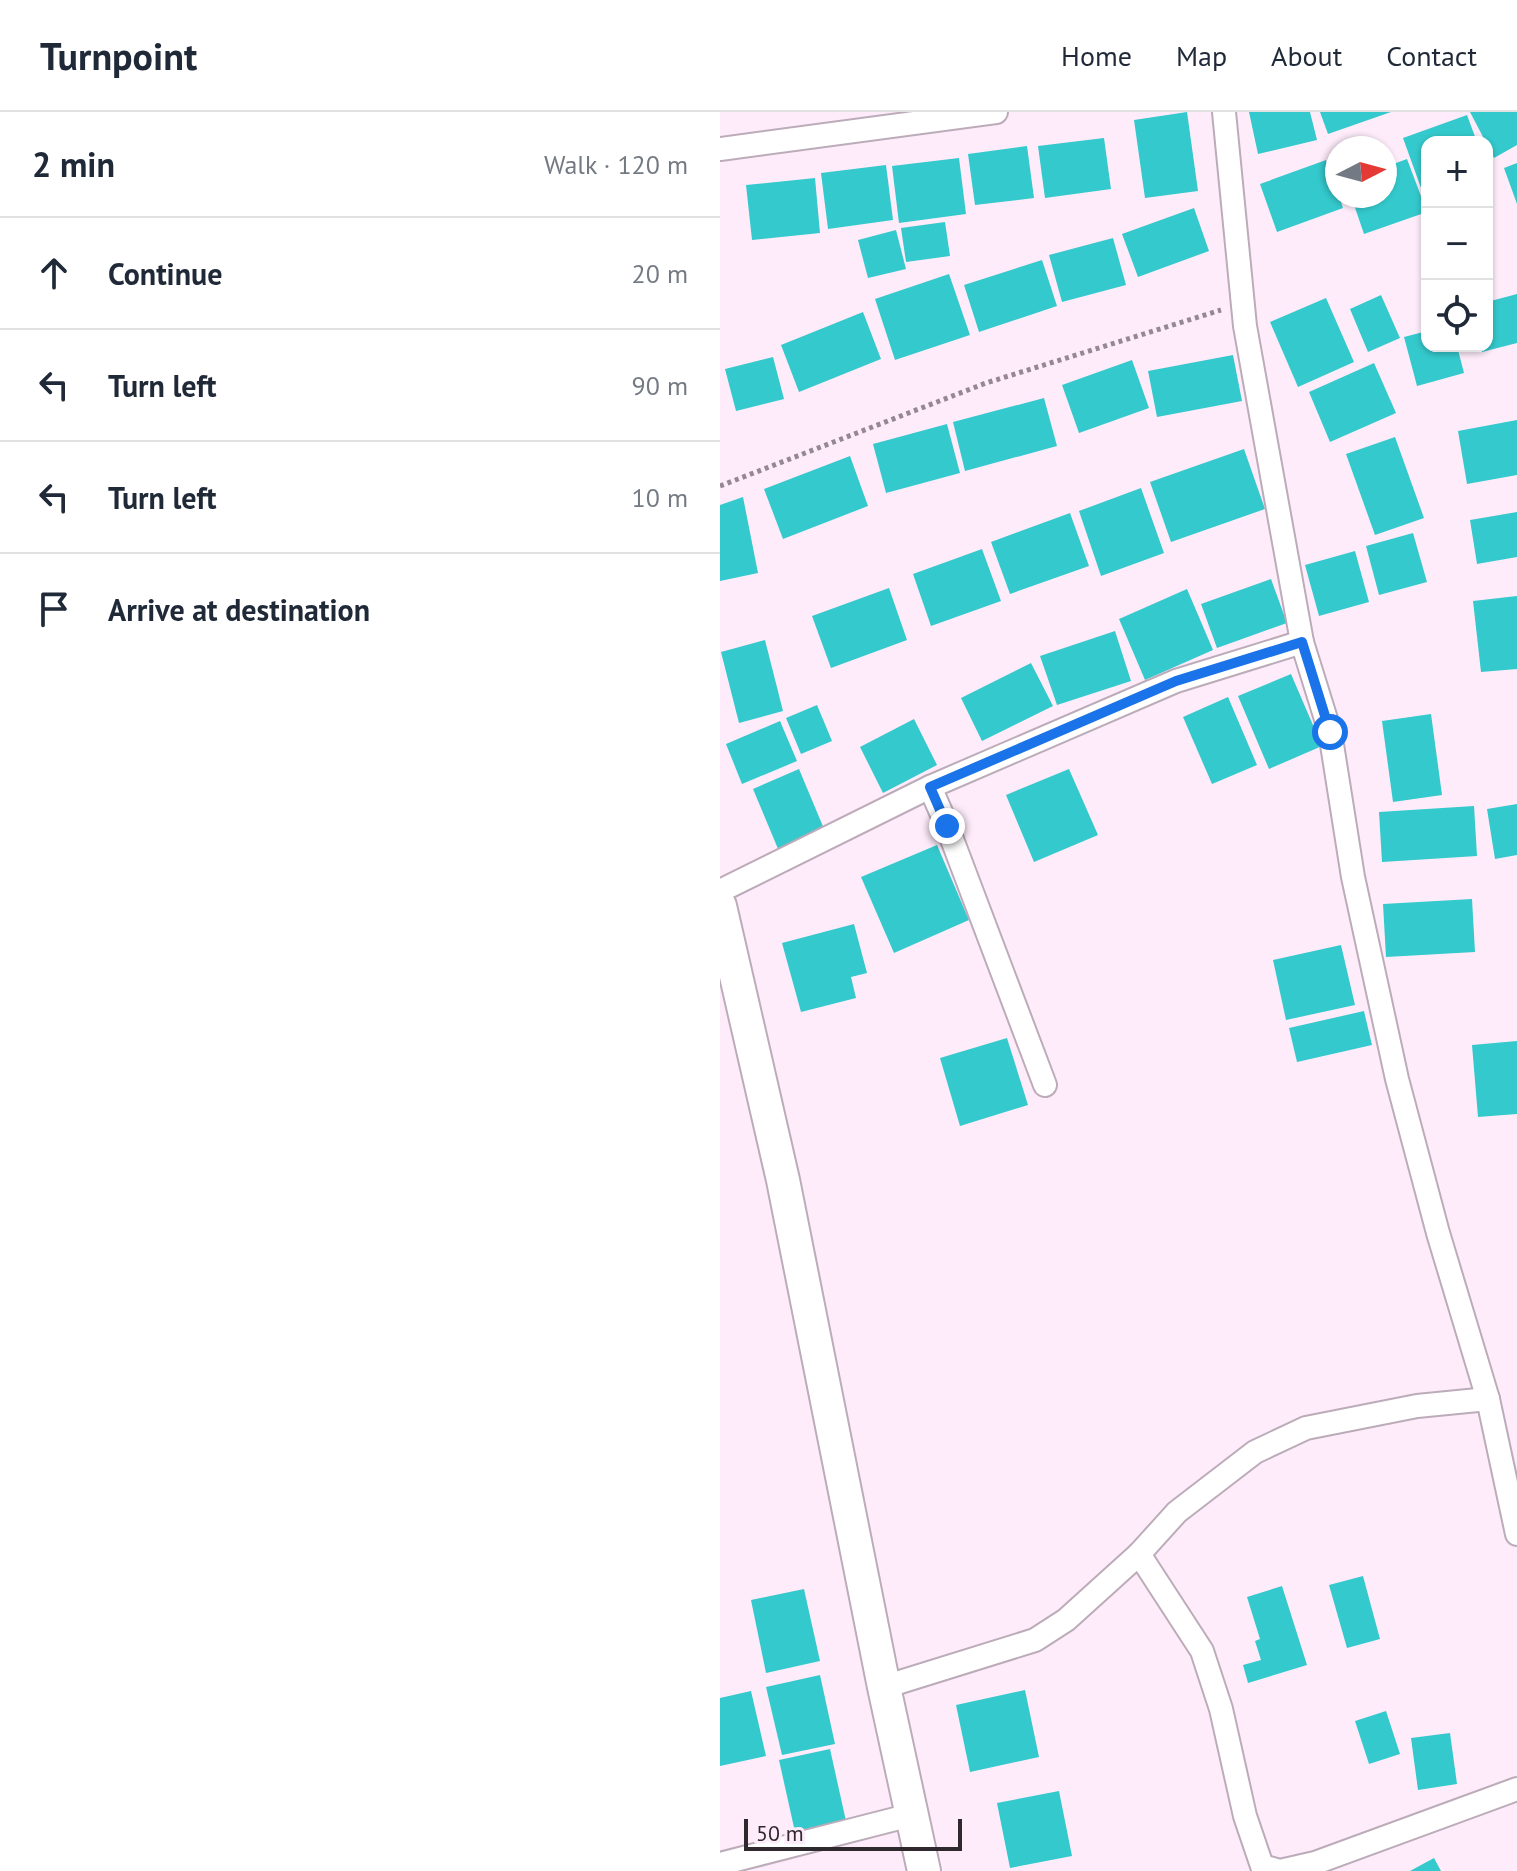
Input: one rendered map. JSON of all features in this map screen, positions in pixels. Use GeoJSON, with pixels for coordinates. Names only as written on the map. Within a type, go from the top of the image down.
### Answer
{"type":"FeatureCollection","features":[{"type":"Feature","properties":{"kind":"main road"},"geometry":{"type":"LineString","coordinates":[[720,906],[783,1180],[884,1687],[924,1871]]}},
{"type":"Feature","properties":{"kind":"street"},"geometry":{"type":"LineString","coordinates":[[720,149],[996,112]]}},
{"type":"Feature","properties":{"kind":"street"},"geometry":{"type":"LineString","coordinates":[[1224,112],[1245,326],[1302,642],[1330,732],[1353,877],[1397,1079],[1438,1233],[1488,1399],[1517,1534]]}},
{"type":"Feature","properties":{"kind":"street"},"geometry":{"type":"LineString","coordinates":[[720,891],[930,787],[1176,681],[1302,642]]}},
{"type":"Feature","properties":{"kind":"street"},"geometry":{"type":"LineString","coordinates":[[930,787],[1045,1085]]}},
{"type":"Feature","properties":{"kind":"street"},"geometry":{"type":"LineString","coordinates":[[884,1687],[1035,1640],[1066,1620],[1139,1554],[1177,1512],[1255,1452],[1306,1428],[1417,1406],[1488,1399]]}},
{"type":"Feature","properties":{"kind":"street"},"geometry":{"type":"LineString","coordinates":[[1139,1554],[1202,1651],[1221,1709],[1245,1816],[1262,1866],[1280,1871],[1315,1863],[1517,1789]]}},
{"type":"Feature","properties":{"kind":"street"},"geometry":{"type":"LineString","coordinates":[[720,1864],[911,1815]]}},
{"type":"Feature","properties":{"kind":"path"},"geometry":{"type":"LineString","coordinates":[[720,486],[986,383],[1243,303]]}},
{"type":"Feature","properties":{"kind":"building"},"geometry":{"type":"Polygon","coordinates":[[[1187,112],[1198,191],[1145,198],[1134,120],[1187,112]]]}},
{"type":"Feature","properties":{"kind":"building"},"geometry":{"type":"Polygon","coordinates":[[[1249,112],[1310,112],[1317,140],[1258,154],[1249,112]]]}},
{"type":"Feature","properties":{"kind":"building"},"geometry":{"type":"Polygon","coordinates":[[[1320,112],[1391,112],[1328,134],[1320,112]]]}},
{"type":"Feature","properties":{"kind":"building"},"geometry":{"type":"Polygon","coordinates":[[[1470,112],[1517,112],[1517,145],[1494,158],[1493,136],[1483,136],[1470,112]]]}},
{"type":"Feature","properties":{"kind":"building"},"geometry":{"type":"Polygon","coordinates":[[[1467,115],[1475,136],[1421,136],[1421,188],[1403,138],[1467,115]]]}},
{"type":"Feature","properties":{"kind":"building"},"geometry":{"type":"Polygon","coordinates":[[[1104,138],[1111,189],[1045,198],[1038,146],[1104,138]]]}},
{"type":"Feature","properties":{"kind":"building"},"geometry":{"type":"Polygon","coordinates":[[[1027,146],[1034,198],[975,205],[968,154],[1027,146]]]}},
{"type":"Feature","properties":{"kind":"building"},"geometry":{"type":"Polygon","coordinates":[[[959,158],[966,214],[899,223],[892,166],[959,158]]]}},
{"type":"Feature","properties":{"kind":"building"},"geometry":{"type":"Polygon","coordinates":[[[1407,159],[1421,196],[1421,214],[1364,234],[1355,208],[1397,208],[1397,163],[1407,159]]]}},
{"type":"Feature","properties":{"kind":"building"},"geometry":{"type":"Polygon","coordinates":[[[1325,160],[1325,208],[1343,208],[1277,232],[1260,184],[1325,160]]]}},
{"type":"Feature","properties":{"kind":"building"},"geometry":{"type":"Polygon","coordinates":[[[1517,163],[1517,204],[1504,168],[1517,163]]]}},
{"type":"Feature","properties":{"kind":"building"},"geometry":{"type":"Polygon","coordinates":[[[886,165],[893,220],[828,229],[821,173],[886,165]]]}},
{"type":"Feature","properties":{"kind":"building"},"geometry":{"type":"Polygon","coordinates":[[[815,178],[820,233],[752,240],[746,185],[815,178]]]}},
{"type":"Feature","properties":{"kind":"building"},"geometry":{"type":"Polygon","coordinates":[[[1194,208],[1209,251],[1138,277],[1122,234],[1194,208]]]}},
{"type":"Feature","properties":{"kind":"building"},"geometry":{"type":"Polygon","coordinates":[[[945,222],[950,256],[906,262],[901,228],[945,222]]]}},
{"type":"Feature","properties":{"kind":"building"},"geometry":{"type":"Polygon","coordinates":[[[896,230],[906,269],[868,278],[858,240],[896,230]]]}},
{"type":"Feature","properties":{"kind":"building"},"geometry":{"type":"Polygon","coordinates":[[[1113,238],[1126,285],[1062,302],[1049,255],[1113,238]]]}},
{"type":"Feature","properties":{"kind":"building"},"geometry":{"type":"Polygon","coordinates":[[[1042,260],[1057,306],[979,332],[964,285],[1042,260]]]}},
{"type":"Feature","properties":{"kind":"building"},"geometry":{"type":"Polygon","coordinates":[[[949,274],[970,335],[895,360],[875,299],[949,274]]]}},
{"type":"Feature","properties":{"kind":"building"},"geometry":{"type":"Polygon","coordinates":[[[1517,294],[1517,343],[1493,349],[1493,300],[1517,294]]]}},
{"type":"Feature","properties":{"kind":"building"},"geometry":{"type":"Polygon","coordinates":[[[1381,295],[1400,338],[1368,352],[1350,309],[1381,295]]]}},
{"type":"Feature","properties":{"kind":"building"},"geometry":{"type":"Polygon","coordinates":[[[1326,298],[1354,362],[1298,387],[1270,322],[1326,298]]]}},
{"type":"Feature","properties":{"kind":"building"},"geometry":{"type":"Polygon","coordinates":[[[863,312],[881,359],[799,392],[781,345],[863,312]]]}},
{"type":"Feature","properties":{"kind":"building"},"geometry":{"type":"Polygon","coordinates":[[[1421,333],[1421,352],[1459,352],[1464,373],[1417,386],[1404,337],[1421,333]]]}},
{"type":"Feature","properties":{"kind":"building"},"geometry":{"type":"Polygon","coordinates":[[[1233,355],[1242,401],[1157,417],[1148,371],[1233,355]]]}},
{"type":"Feature","properties":{"kind":"building"},"geometry":{"type":"Polygon","coordinates":[[[773,357],[784,399],[736,411],[725,369],[773,357]]]}},
{"type":"Feature","properties":{"kind":"building"},"geometry":{"type":"Polygon","coordinates":[[[1132,360],[1149,408],[1079,433],[1062,385],[1132,360]]]}},
{"type":"Feature","properties":{"kind":"building"},"geometry":{"type":"Polygon","coordinates":[[[1374,363],[1396,413],[1330,442],[1309,392],[1374,363]]]}},
{"type":"Feature","properties":{"kind":"building"},"geometry":{"type":"Polygon","coordinates":[[[1044,398],[1057,446],[965,471],[953,422],[1044,398]]]}},
{"type":"Feature","properties":{"kind":"building"},"geometry":{"type":"Polygon","coordinates":[[[1517,420],[1517,475],[1467,484],[1458,431],[1517,420]]]}},
{"type":"Feature","properties":{"kind":"building"},"geometry":{"type":"Polygon","coordinates":[[[947,424],[960,473],[886,493],[873,444],[947,424]]]}},
{"type":"Feature","properties":{"kind":"building"},"geometry":{"type":"Polygon","coordinates":[[[1395,437],[1424,518],[1375,535],[1346,454],[1395,437]]]}},
{"type":"Feature","properties":{"kind":"building"},"geometry":{"type":"Polygon","coordinates":[[[1244,449],[1265,509],[1171,542],[1150,482],[1244,449]]]}},
{"type":"Feature","properties":{"kind":"building"},"geometry":{"type":"Polygon","coordinates":[[[850,456],[868,506],[783,539],[764,489],[850,456]]]}},
{"type":"Feature","properties":{"kind":"building"},"geometry":{"type":"Polygon","coordinates":[[[1141,488],[1164,553],[1101,576],[1079,511],[1141,488]]]}},
{"type":"Feature","properties":{"kind":"building"},"geometry":{"type":"Polygon","coordinates":[[[743,497],[758,573],[720,581],[720,505],[743,497]]]}},
{"type":"Feature","properties":{"kind":"building"},"geometry":{"type":"Polygon","coordinates":[[[1517,512],[1517,557],[1477,564],[1470,520],[1517,512]]]}},
{"type":"Feature","properties":{"kind":"building"},"geometry":{"type":"Polygon","coordinates":[[[1070,513],[1089,566],[1010,594],[991,542],[1070,513]]]}},
{"type":"Feature","properties":{"kind":"building"},"geometry":{"type":"Polygon","coordinates":[[[1413,533],[1427,582],[1379,595],[1366,546],[1413,533]]]}},
{"type":"Feature","properties":{"kind":"building"},"geometry":{"type":"Polygon","coordinates":[[[982,549],[1001,601],[931,626],[913,574],[982,549]]]}},
{"type":"Feature","properties":{"kind":"building"},"geometry":{"type":"Polygon","coordinates":[[[1355,551],[1369,602],[1319,616],[1305,565],[1355,551]]]}},
{"type":"Feature","properties":{"kind":"building"},"geometry":{"type":"Polygon","coordinates":[[[1271,579],[1287,623],[1217,648],[1201,604],[1271,579]]]}},
{"type":"Feature","properties":{"kind":"building"},"geometry":{"type":"Polygon","coordinates":[[[889,588],[907,640],[831,668],[812,616],[889,588]]]}},
{"type":"Feature","properties":{"kind":"building"},"geometry":{"type":"Polygon","coordinates":[[[1187,589],[1213,650],[1145,680],[1119,619],[1187,589]]]}},
{"type":"Feature","properties":{"kind":"building"},"geometry":{"type":"Polygon","coordinates":[[[1517,596],[1517,669],[1481,672],[1473,601],[1517,596]]]}},
{"type":"Feature","properties":{"kind":"building"},"geometry":{"type":"Polygon","coordinates":[[[1115,631],[1131,681],[1057,705],[1040,656],[1115,631]]]}},
{"type":"Feature","properties":{"kind":"building"},"geometry":{"type":"Polygon","coordinates":[[[765,640],[783,711],[739,723],[721,652],[765,640]]]}},
{"type":"Feature","properties":{"kind":"building"},"geometry":{"type":"Polygon","coordinates":[[[1031,663],[1053,706],[982,741],[961,698],[1031,663]]]}},
{"type":"Feature","properties":{"kind":"building"},"geometry":{"type":"Polygon","coordinates":[[[1291,674],[1322,746],[1269,769],[1238,696],[1291,674]]]}},
{"type":"Feature","properties":{"kind":"building"},"geometry":{"type":"Polygon","coordinates":[[[1228,697],[1257,765],[1212,784],[1183,717],[1228,697]]]}},
{"type":"Feature","properties":{"kind":"building"},"geometry":{"type":"Polygon","coordinates":[[[817,705],[832,741],[801,754],[786,718],[817,705]]]}},
{"type":"Feature","properties":{"kind":"building"},"geometry":{"type":"Polygon","coordinates":[[[1431,714],[1442,795],[1393,802],[1382,721],[1431,714]]]}},
{"type":"Feature","properties":{"kind":"building"},"geometry":{"type":"Polygon","coordinates":[[[914,719],[937,765],[883,793],[860,747],[914,719]]]}},
{"type":"Feature","properties":{"kind":"building"},"geometry":{"type":"Polygon","coordinates":[[[780,721],[797,761],[742,784],[726,744],[780,721]]]}},
{"type":"Feature","properties":{"kind":"building"},"geometry":{"type":"Polygon","coordinates":[[[799,769],[827,836],[781,856],[753,789],[799,769]]]}},
{"type":"Feature","properties":{"kind":"building"},"geometry":{"type":"Polygon","coordinates":[[[1069,769],[1098,835],[1034,862],[1006,795],[1069,769]]]}},
{"type":"Feature","properties":{"kind":"building"},"geometry":{"type":"Polygon","coordinates":[[[1517,804],[1517,855],[1495,859],[1487,809],[1517,804]]]}},
{"type":"Feature","properties":{"kind":"building"},"geometry":{"type":"Polygon","coordinates":[[[1474,806],[1477,856],[1382,862],[1379,812],[1474,806]]]}},
{"type":"Feature","properties":{"kind":"building"},"geometry":{"type":"Polygon","coordinates":[[[937,845],[969,920],[894,953],[861,877],[937,845]]]}},
{"type":"Feature","properties":{"kind":"building"},"geometry":{"type":"Polygon","coordinates":[[[1472,899],[1475,952],[1386,957],[1383,904],[1472,899]]]}},
{"type":"Feature","properties":{"kind":"building"},"geometry":{"type":"Polygon","coordinates":[[[854,924],[867,973],[851,977],[856,998],[801,1012],[782,943],[854,924]]]}},
{"type":"Feature","properties":{"kind":"building"},"geometry":{"type":"Polygon","coordinates":[[[1341,945],[1355,1005],[1286,1020],[1273,960],[1341,945]]]}},
{"type":"Feature","properties":{"kind":"building"},"geometry":{"type":"Polygon","coordinates":[[[1364,1011],[1372,1045],[1297,1062],[1289,1028],[1364,1011]]]}},
{"type":"Feature","properties":{"kind":"building"},"geometry":{"type":"Polygon","coordinates":[[[1007,1038],[1028,1105],[960,1126],[940,1058],[1007,1038]]]}},
{"type":"Feature","properties":{"kind":"building"},"geometry":{"type":"Polygon","coordinates":[[[1517,1041],[1517,1114],[1478,1117],[1472,1045],[1517,1041]]]}},
{"type":"Feature","properties":{"kind":"building"},"geometry":{"type":"Polygon","coordinates":[[[1363,1576],[1380,1639],[1347,1648],[1329,1585],[1363,1576]]]}},
{"type":"Feature","properties":{"kind":"building"},"geometry":{"type":"Polygon","coordinates":[[[1282,1586],[1307,1665],[1248,1683],[1243,1665],[1261,1660],[1255,1641],[1260,1639],[1247,1597],[1282,1586]]]}},
{"type":"Feature","properties":{"kind":"building"},"geometry":{"type":"Polygon","coordinates":[[[804,1589],[820,1661],[766,1673],[751,1600],[804,1589]]]}},
{"type":"Feature","properties":{"kind":"building"},"geometry":{"type":"Polygon","coordinates":[[[820,1675],[835,1744],[782,1755],[766,1687],[820,1675]]]}},
{"type":"Feature","properties":{"kind":"building"},"geometry":{"type":"Polygon","coordinates":[[[1025,1690],[1039,1757],[970,1772],[956,1705],[1025,1690]]]}},
{"type":"Feature","properties":{"kind":"building"},"geometry":{"type":"Polygon","coordinates":[[[751,1691],[766,1756],[720,1766],[720,1698],[751,1691]]]}},
{"type":"Feature","properties":{"kind":"building"},"geometry":{"type":"Polygon","coordinates":[[[1386,1711],[1400,1754],[1369,1764],[1355,1721],[1386,1711]]]}},
{"type":"Feature","properties":{"kind":"building"},"geometry":{"type":"Polygon","coordinates":[[[1450,1733],[1457,1784],[1418,1790],[1411,1738],[1450,1733]]]}},
{"type":"Feature","properties":{"kind":"building"},"geometry":{"type":"Polygon","coordinates":[[[830,1749],[846,1821],[795,1832],[779,1760],[830,1749]]]}},
{"type":"Feature","properties":{"kind":"building"},"geometry":{"type":"Polygon","coordinates":[[[1059,1791],[1072,1856],[1010,1868],[997,1803],[1059,1791]]]}},
{"type":"Feature","properties":{"kind":"building"},"geometry":{"type":"Polygon","coordinates":[[[1434,1858],[1441,1871],[1410,1871],[1434,1858]]]}},
{"type":"Feature","properties":{"kind":"route"},"geometry":{"type":"LineString","coordinates":[[947,826],[930,787],[1176,681],[1302,642],[1330,732]]}}]}
